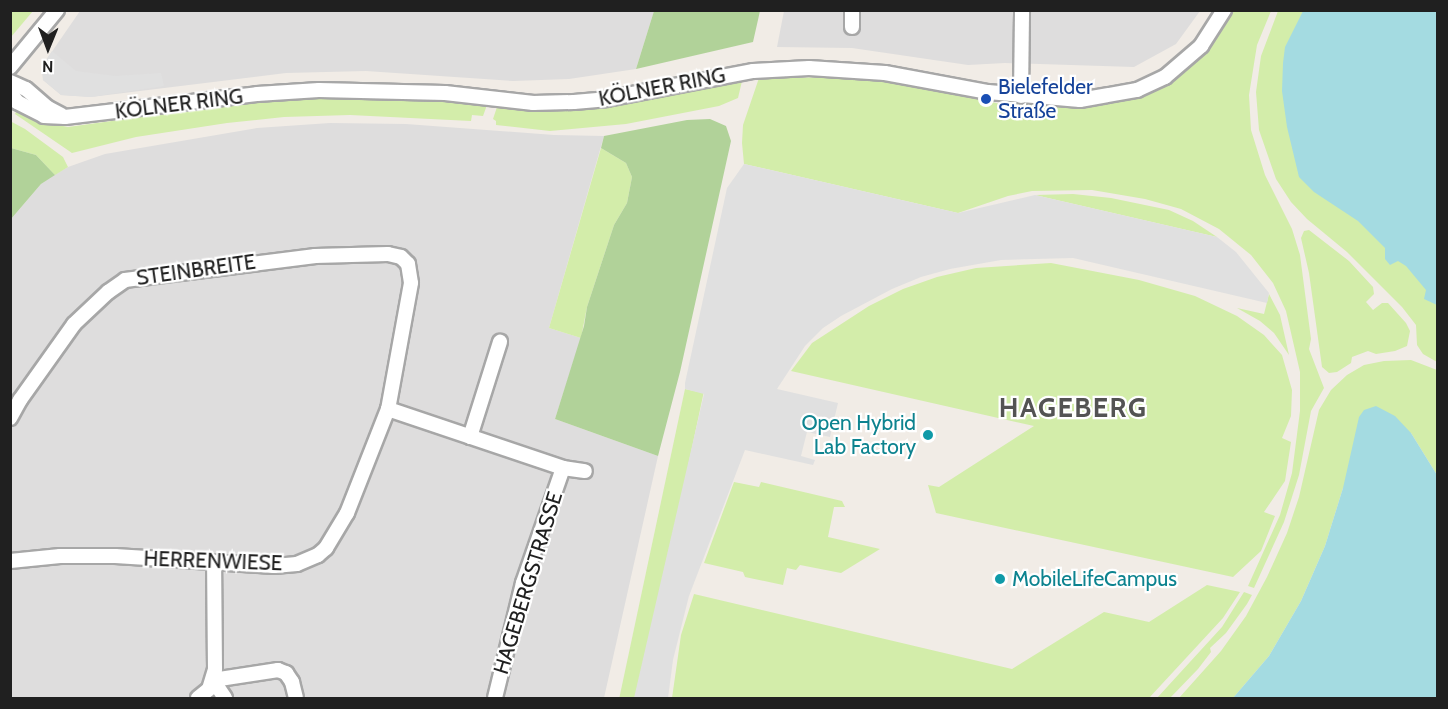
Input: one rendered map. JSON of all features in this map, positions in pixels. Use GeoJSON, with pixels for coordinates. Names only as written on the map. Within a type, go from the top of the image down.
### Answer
{"type":"FeatureCollection","features":[{"type":"Feature","properties":{"kind":"street"},"geometry":{"type":"LineString","coordinates":[[10,67],[57,10]]}},
{"type":"Feature","properties":{"kind":"street"},"geometry":{"type":"LineString","coordinates":[[852,10],[852,27]]}},
{"type":"Feature","properties":{"kind":"street"},"geometry":{"type":"LineString","coordinates":[[1021,96],[1022,10]]}},
{"type":"Feature","properties":{"kind":"street","name":"KÖLNER RING"},"geometry":{"type":"LineString","coordinates":[[10,92],[17,102],[44,116],[65,117],[319,90],[445,93],[533,103],[574,102],[606,99],[753,71],[809,68],[885,73],[1021,96],[1080,100],[1137,90],[1165,77],[1201,46],[1224,10]]}},
{"type":"Feature","properties":{"kind":"street"},"geometry":{"type":"LineString","coordinates":[[10,82],[26,89],[48,108],[65,117]]}},
{"type":"Feature","properties":{"kind":"street","name":"STEINBREITE"},"geometry":{"type":"LineString","coordinates":[[10,418],[20,400],[74,324],[108,292],[125,280],[315,256],[388,254],[401,257],[408,264]]}},
{"type":"Feature","properties":{"kind":"street","name":"HERRENWIESE"},"geometry":{"type":"LineString","coordinates":[[10,561],[89,556],[214,564],[297,564],[308,561],[326,548],[347,513],[388,409],[411,283],[408,264]]}},
{"type":"Feature","properties":{"kind":"street"},"geometry":{"type":"LineString","coordinates":[[470,437],[500,342]]}},
{"type":"Feature","properties":{"kind":"street","name":"HAGEBERGSTRASSE"},"geometry":{"type":"LineString","coordinates":[[388,409],[562,468],[585,471]]}},
{"type":"Feature","properties":{"kind":"street","name":"HAGEBERGSTRASSE"},"geometry":{"type":"LineString","coordinates":[[495,699],[523,583],[562,468]]}},
{"type":"Feature","properties":{"kind":"street"},"geometry":{"type":"LineString","coordinates":[[198,699],[209,689],[213,680],[216,613],[214,564]]}},
{"type":"Feature","properties":{"kind":"street"},"geometry":{"type":"LineString","coordinates":[[213,680],[278,670],[286,674],[292,682],[296,699]]}},
{"type":"Feature","properties":{"kind":"street"},"geometry":{"type":"LineString","coordinates":[[213,680],[225,699]]}},
{"type":"Feature","properties":{"kind":"shaded area"},"geometry":{"type":"Polygon","coordinates":[[[80,11],[654,11],[636,69],[569,79],[513,81],[366,71],[286,73],[91,97],[61,95],[43,80],[42,66],[80,11]]]}},
{"type":"Feature","properties":{"kind":"shaded area"},"geometry":{"type":"Polygon","coordinates":[[[784,11],[1200,11],[1176,44],[1134,67],[1005,63],[968,65],[852,48],[777,47],[784,11]]]}},
{"type":"Feature","properties":{"kind":"shaded area"},"geometry":{"type":"Polygon","coordinates":[[[52,51],[76,71],[115,76],[161,73],[164,86],[91,97],[61,95],[43,80],[42,66],[52,51]]]}},
{"type":"Feature","properties":{"kind":"shaded area"},"geometry":{"type":"Polygon","coordinates":[[[330,123],[406,124],[554,135],[604,136],[549,328],[581,338],[555,419],[658,456],[604,698],[11,698],[11,219],[41,184],[54,175],[68,167],[105,154],[257,128],[330,123]]]}},
{"type":"Feature","properties":{"kind":"shaded area"},"geometry":{"type":"Polygon","coordinates":[[[744,164],[958,213],[1035,195],[1217,237],[1236,252],[1269,293],[1267,303],[1073,258],[1001,260],[921,277],[892,289],[841,316],[823,328],[805,346],[777,389],[838,403],[830,437],[807,432],[801,456],[815,460],[813,465],[745,450],[689,596],[673,660],[668,698],[634,698],[704,394],[685,389],[685,383],[727,188],[744,164]]]}},
{"type":"Feature","properties":{"kind":"green space"},"geometry":{"type":"Polygon","coordinates":[[[654,10],[760,11],[753,42],[636,69],[654,10]]]}},
{"type":"Feature","properties":{"kind":"green space"},"geometry":{"type":"Polygon","coordinates":[[[10,11],[33,11],[11,37],[10,11]]]}},
{"type":"Feature","properties":{"kind":"green space"},"geometry":{"type":"Polygon","coordinates":[[[1232,11],[1271,11],[1257,45],[1249,95],[1251,130],[1265,175],[1292,229],[1300,255],[1311,339],[1309,349],[1324,388],[1311,411],[1299,475],[1284,522],[1254,588],[1248,586],[1280,515],[1292,473],[1300,411],[1300,372],[1286,311],[1273,283],[1251,255],[1219,229],[1181,209],[1145,199],[1092,190],[1032,191],[1008,196],[958,213],[744,164],[742,143],[743,125],[759,78],[857,77],[906,83],[1005,105],[1006,101],[1066,106],[1095,105],[1134,97],[1163,85],[1189,68],[1210,47],[1232,11]]]}},
{"type":"Feature","properties":{"kind":"green space"},"geometry":{"type":"Polygon","coordinates":[[[1278,11],[1437,11],[1437,362],[1423,354],[1417,345],[1416,325],[1402,307],[1347,252],[1307,219],[1291,202],[1276,179],[1259,130],[1256,92],[1261,56],[1278,11]]]}},
{"type":"Feature","properties":{"kind":"green space"},"geometry":{"type":"Polygon","coordinates":[[[742,81],[738,98],[719,106],[626,124],[550,131],[496,125],[493,119],[497,107],[535,111],[577,110],[742,81]]]}},
{"type":"Feature","properties":{"kind":"green space"},"geometry":{"type":"Polygon","coordinates":[[[319,97],[436,99],[487,105],[483,116],[472,115],[471,121],[350,115],[284,117],[136,137],[72,153],[15,114],[18,108],[43,122],[68,127],[228,105],[319,97]]]}},
{"type":"Feature","properties":{"kind":"green space"},"geometry":{"type":"Polygon","coordinates":[[[710,119],[726,126],[731,141],[680,372],[658,456],[555,419],[584,326],[587,307],[614,225],[627,203],[632,177],[626,163],[601,148],[604,136],[687,120],[710,119]]]}},
{"type":"Feature","properties":{"kind":"green space"},"geometry":{"type":"Polygon","coordinates":[[[10,121],[25,129],[63,157],[68,167],[55,175],[36,155],[11,148],[10,121]]]}},
{"type":"Feature","properties":{"kind":"green space"},"geometry":{"type":"Polygon","coordinates":[[[11,148],[36,155],[55,175],[41,184],[11,219],[11,148]]]}},
{"type":"Feature","properties":{"kind":"green space"},"geometry":{"type":"Polygon","coordinates":[[[601,148],[626,163],[632,177],[627,203],[614,225],[587,307],[581,338],[549,328],[601,148]]]}},
{"type":"Feature","properties":{"kind":"green space"},"geometry":{"type":"Polygon","coordinates":[[[1073,194],[1111,198],[1169,210],[1193,221],[1217,237],[1035,195],[1073,194]]]}},
{"type":"Feature","properties":{"kind":"green space"},"geometry":{"type":"Polygon","coordinates":[[[1309,230],[1349,261],[1373,287],[1374,294],[1366,302],[1373,310],[1382,303],[1388,303],[1406,323],[1410,331],[1407,346],[1395,351],[1376,354],[1368,351],[1352,357],[1351,363],[1337,372],[1329,373],[1322,367],[1309,273],[1301,238],[1304,231],[1309,230]]]}},
{"type":"Feature","properties":{"kind":"green space"},"geometry":{"type":"Polygon","coordinates":[[[1051,263],[1139,280],[1195,296],[1237,316],[1264,335],[1282,355],[1292,390],[1291,416],[1282,438],[1291,442],[1285,481],[1264,512],[1275,516],[1261,551],[1233,577],[936,513],[928,485],[939,487],[1034,426],[791,371],[812,343],[869,306],[903,289],[937,277],[976,268],[1051,263]]]}},
{"type":"Feature","properties":{"kind":"green space"},"geometry":{"type":"Polygon","coordinates":[[[1269,294],[1280,315],[1289,355],[1274,333],[1260,321],[1237,308],[1264,314],[1269,294]]]}},
{"type":"Feature","properties":{"kind":"green space"},"geometry":{"type":"Polygon","coordinates":[[[1411,360],[1437,370],[1437,475],[1411,433],[1343,488],[1325,546],[1301,601],[1269,656],[1233,698],[1179,698],[1221,651],[1246,616],[1267,577],[1287,533],[1299,497],[1319,410],[1331,390],[1347,375],[1364,365],[1384,361],[1411,360]]]}},
{"type":"Feature","properties":{"kind":"green space"},"geometry":{"type":"Polygon","coordinates":[[[685,389],[704,393],[639,698],[619,698],[685,389]]]}},
{"type":"Feature","properties":{"kind":"green space"},"geometry":{"type":"Polygon","coordinates":[[[734,482],[759,487],[761,482],[842,501],[845,507],[834,507],[828,537],[880,549],[841,573],[800,565],[796,570],[787,568],[783,585],[745,577],[743,572],[704,563],[734,482]]]}},
{"type":"Feature","properties":{"kind":"green space"},"geometry":{"type":"Polygon","coordinates":[[[1207,585],[1240,592],[1223,618],[1149,698],[672,698],[681,635],[694,594],[1012,669],[1104,612],[1149,622],[1207,585]]]}},
{"type":"Feature","properties":{"kind":"green space"},"geometry":{"type":"Polygon","coordinates":[[[1244,592],[1252,595],[1247,604],[1226,633],[1210,648],[1211,652],[1198,669],[1170,698],[1157,698],[1222,627],[1244,592]]]}},
{"type":"Feature","properties":{"kind":"water"},"geometry":{"type":"Polygon","coordinates":[[[1303,11],[1437,11],[1437,305],[1424,299],[1426,290],[1406,266],[1398,261],[1390,265],[1385,259],[1385,248],[1358,221],[1314,192],[1299,177],[1287,127],[1282,91],[1285,47],[1303,11]]]}},
{"type":"Feature","properties":{"kind":"water"},"geometry":{"type":"Polygon","coordinates":[[[1376,406],[1395,416],[1411,433],[1437,475],[1437,698],[1233,698],[1269,656],[1301,601],[1325,546],[1343,488],[1359,417],[1364,410],[1376,406]]]}},
{"type":"Feature","properties":{"kind":"place","name":"Bielefelder Straße"},"geometry":{"type":"Point","coordinates":[986,99]}},
{"type":"Feature","properties":{"kind":"place","name":"Open Hybrid Lab Factory"},"geometry":{"type":"Point","coordinates":[928,435]}},
{"type":"Feature","properties":{"kind":"place","name":"MobileLifeCampus"},"geometry":{"type":"Point","coordinates":[1000,579]}},
{"type":"Feature","properties":{"kind":"district","name":"HAGEBERG"},"geometry":{"type":"Point","coordinates":[1073,408]}}]}
